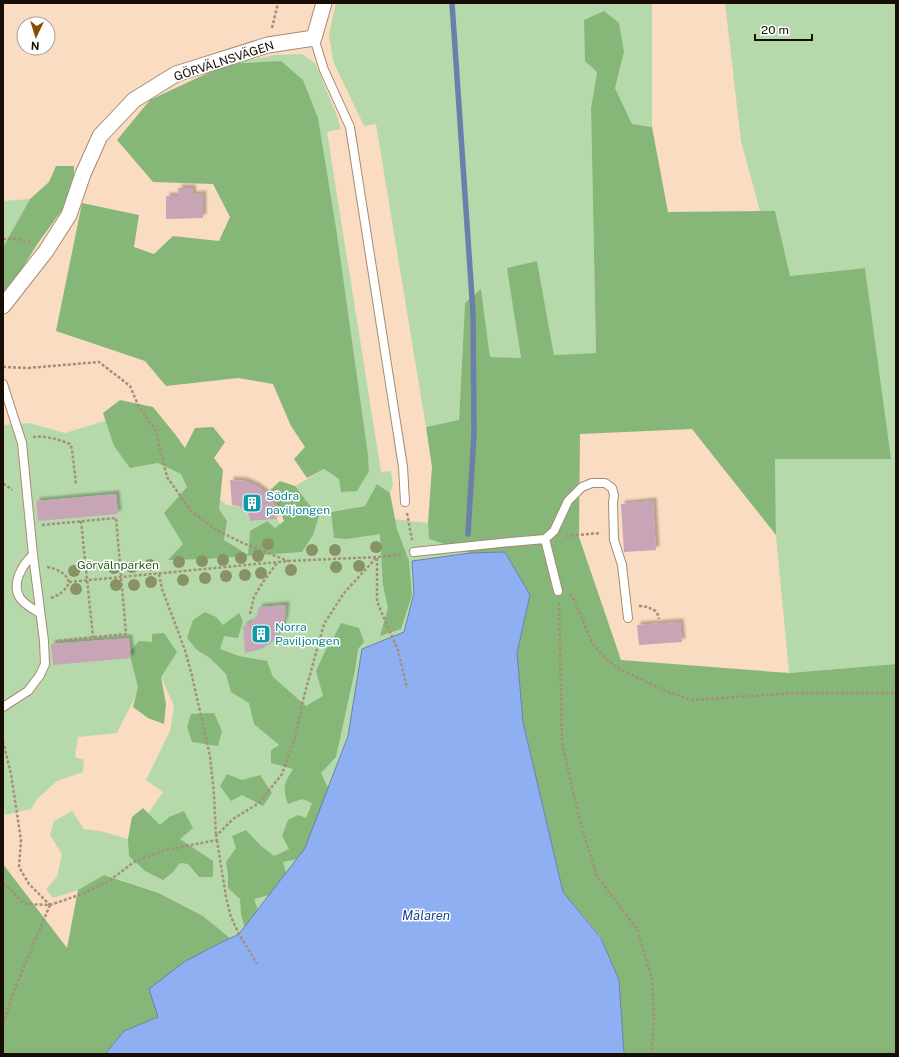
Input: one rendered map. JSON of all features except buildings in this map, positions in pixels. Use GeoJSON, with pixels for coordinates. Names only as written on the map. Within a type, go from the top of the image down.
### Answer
{"type":"FeatureCollection","features":[{"type":"Feature","properties":{"kind":"street"},"geometry":{"type":"LineString","coordinates":[[314,38],[324,3]]}},
{"type":"Feature","properties":{"kind":"street","name":"GÖRVÄLNSVÄGEN"},"geometry":{"type":"LineString","coordinates":[[3,306],[70,215],[83,174],[100,136],[134,100],[176,74],[268,45],[314,38]]}},
{"type":"Feature","properties":{"kind":"lane"},"geometry":{"type":"LineString","coordinates":[[314,38],[324,70],[350,127],[403,467],[406,502]]}},
{"type":"Feature","properties":{"kind":"lane"},"geometry":{"type":"LineString","coordinates":[[3,384],[21,440],[38,601],[44,641],[44,664],[40,675],[28,691],[3,707]]}},
{"type":"Feature","properties":{"kind":"lane"},"geometry":{"type":"LineString","coordinates":[[414,552],[545,539],[554,531],[568,501],[582,487],[592,483],[605,483],[612,488],[614,495],[612,504],[614,540],[622,565],[628,618]]}},
{"type":"Feature","properties":{"kind":"lane"},"geometry":{"type":"LineString","coordinates":[[545,539],[557,587]]}},
{"type":"Feature","properties":{"kind":"lane"},"geometry":{"type":"LineString","coordinates":[[33,555],[20,573],[17,581],[17,589],[19,597],[25,604],[40,613]]}},
{"type":"Feature","properties":{"kind":"path"},"geometry":{"type":"LineString","coordinates":[[268,45],[278,3]]}},
{"type":"Feature","properties":{"kind":"path"},"geometry":{"type":"LineString","coordinates":[[3,239],[28,241],[44,252]]}},
{"type":"Feature","properties":{"kind":"path"},"geometry":{"type":"LineString","coordinates":[[3,367],[28,368],[99,362],[130,386],[138,405],[156,431],[167,477],[191,511],[216,530],[245,544],[288,561]]}},
{"type":"Feature","properties":{"kind":"path"},"geometry":{"type":"LineString","coordinates":[[21,440],[36,436],[63,441],[70,444],[72,449],[76,484]]}},
{"type":"Feature","properties":{"kind":"path"},"geometry":{"type":"LineString","coordinates":[[69,582],[288,561],[377,557],[414,552],[406,502]]}},
{"type":"Feature","properties":{"kind":"path"},"geometry":{"type":"LineString","coordinates":[[30,526],[116,518],[126,634],[53,641]]}},
{"type":"Feature","properties":{"kind":"path"},"geometry":{"type":"LineString","coordinates":[[81,521],[93,637]]}},
{"type":"Feature","properties":{"kind":"path"},"geometry":{"type":"LineString","coordinates":[[545,539],[562,536],[614,532]]}},
{"type":"Feature","properties":{"kind":"path"},"geometry":{"type":"LineString","coordinates":[[377,557],[377,601],[398,650],[407,688]]}},
{"type":"Feature","properties":{"kind":"path"},"geometry":{"type":"LineString","coordinates":[[216,836],[234,818],[259,803],[282,774],[295,738],[303,700],[324,624],[344,593],[377,557]]}},
{"type":"Feature","properties":{"kind":"path"},"geometry":{"type":"LineString","coordinates":[[250,614],[254,597],[278,562]]}},
{"type":"Feature","properties":{"kind":"path"},"geometry":{"type":"LineString","coordinates":[[35,568],[46,567],[55,569],[67,576],[69,582],[63,592],[48,599],[38,601]]}},
{"type":"Feature","properties":{"kind":"path"},"geometry":{"type":"LineString","coordinates":[[159,574],[162,589],[185,650],[210,756],[216,836],[226,897],[231,917],[239,934],[257,964]]}},
{"type":"Feature","properties":{"kind":"path"},"geometry":{"type":"LineString","coordinates":[[651,1054],[654,1018],[652,979],[637,929],[597,876],[581,824],[562,743],[557,587],[567,590],[575,601],[592,643],[605,658],[619,669],[674,694],[692,700],[796,693],[896,693]]}},
{"type":"Feature","properties":{"kind":"path"},"geometry":{"type":"LineString","coordinates":[[627,607],[644,606],[657,612],[659,619]]}},
{"type":"Feature","properties":{"kind":"path"},"geometry":{"type":"LineString","coordinates":[[3,741],[11,774],[21,840],[19,867],[30,884],[50,905]]}},
{"type":"Feature","properties":{"kind":"path"},"geometry":{"type":"LineString","coordinates":[[3,883],[25,904],[50,905],[82,894],[109,881],[134,862],[165,850],[217,840]]}},
{"type":"Feature","properties":{"kind":"path"},"geometry":{"type":"LineString","coordinates":[[3,1024],[15,988],[50,905]]}},
{"type":"Feature","properties":{"kind":"green space"},"geometry":{"type":"Polygon","coordinates":[[[336,3],[652,3],[652,127],[632,124],[615,88],[624,52],[597,72],[591,108],[596,353],[554,355],[537,261],[508,268],[521,359],[490,357],[481,290],[465,303],[459,421],[426,427],[376,124],[364,126],[333,61],[329,34],[336,3]]]}},
{"type":"Feature","properties":{"kind":"green space"},"geometry":{"type":"Polygon","coordinates":[[[725,3],[896,3],[896,664],[789,673],[776,535],[775,459],[890,459],[865,268],[789,276],[775,211],[760,211],[741,141],[725,3]]]}},
{"type":"Feature","properties":{"kind":"green space"},"geometry":{"type":"Polygon","coordinates":[[[604,11],[619,23],[624,52],[615,88],[632,124],[652,127],[668,212],[775,211],[790,276],[865,268],[891,459],[775,459],[776,535],[692,429],[580,434],[579,537],[621,660],[789,673],[896,664],[896,1054],[624,1054],[619,980],[601,937],[563,892],[523,722],[517,653],[530,595],[505,552],[470,553],[429,539],[428,523],[432,467],[426,427],[459,420],[465,303],[481,289],[490,357],[521,358],[507,268],[537,261],[554,355],[596,353],[591,108],[597,72],[585,61],[584,20],[604,11]]]}},
{"type":"Feature","properties":{"kind":"green space","name":"Görvälnparken"},"geometry":{"type":"Polygon","coordinates":[[[302,54],[315,63],[336,113],[341,129],[327,132],[381,472],[391,471],[393,485],[390,493],[377,484],[365,506],[331,512],[428,523],[429,539],[470,553],[412,561],[414,593],[404,632],[362,649],[348,736],[305,848],[239,934],[230,938],[203,916],[160,893],[105,875],[78,890],[53,898],[46,889],[57,877],[62,854],[50,835],[54,821],[72,811],[84,829],[100,831],[128,839],[163,792],[146,780],[170,731],[174,706],[161,677],[146,675],[117,733],[78,737],[75,757],[84,760],[83,772],[57,781],[37,799],[31,809],[5,815],[3,806],[3,425],[29,423],[65,433],[108,420],[164,458],[227,505],[236,506],[245,510],[250,521],[277,519],[282,527],[319,515],[295,486],[324,469],[339,479],[369,471],[368,454],[337,234],[227,64],[275,55],[302,54]]]}},
{"type":"Feature","properties":{"kind":"green space"},"geometry":{"type":"Polygon","coordinates":[[[281,61],[303,80],[318,118],[337,234],[368,454],[369,471],[357,491],[341,492],[339,479],[324,469],[307,478],[294,459],[305,447],[291,426],[273,384],[238,378],[166,386],[145,361],[56,331],[82,203],[139,215],[134,247],[154,254],[173,236],[219,241],[230,217],[213,184],[153,182],[117,140],[150,100],[227,64],[281,61]]]}},
{"type":"Feature","properties":{"kind":"green space"},"geometry":{"type":"Polygon","coordinates":[[[56,166],[74,166],[74,183],[65,206],[38,243],[3,298],[3,247],[30,199],[49,182],[56,166]]]}},
{"type":"Feature","properties":{"kind":"green space"},"geometry":{"type":"Polygon","coordinates":[[[30,199],[3,247],[3,201],[30,199]]]}},
{"type":"Feature","properties":{"kind":"green space"},"geometry":{"type":"Polygon","coordinates":[[[120,400],[153,407],[185,448],[195,428],[213,427],[225,442],[214,458],[223,470],[219,509],[227,521],[224,540],[248,555],[250,531],[267,521],[275,528],[284,521],[276,500],[268,492],[280,481],[295,486],[319,516],[313,535],[302,552],[168,560],[183,544],[164,513],[187,487],[181,474],[158,463],[130,468],[114,446],[103,413],[120,400]]]}},
{"type":"Feature","properties":{"kind":"green space"},"geometry":{"type":"Polygon","coordinates":[[[377,484],[390,493],[397,529],[409,561],[412,595],[401,629],[380,636],[388,608],[383,585],[380,534],[347,539],[334,538],[331,512],[365,506],[377,484]]]}},
{"type":"Feature","properties":{"kind":"green space"},"geometry":{"type":"Polygon","coordinates":[[[205,612],[216,617],[223,625],[239,613],[243,621],[238,638],[224,636],[220,649],[239,656],[267,661],[273,677],[306,706],[323,696],[316,671],[326,649],[341,623],[359,628],[364,642],[358,649],[355,670],[336,757],[321,773],[328,788],[332,815],[326,853],[283,862],[291,889],[254,899],[259,913],[247,936],[241,914],[240,899],[228,888],[226,862],[236,848],[232,836],[246,830],[261,846],[274,856],[289,849],[282,836],[288,820],[298,815],[306,818],[312,803],[302,799],[288,804],[285,786],[293,769],[271,763],[271,750],[279,745],[254,724],[249,703],[231,692],[226,674],[210,658],[197,650],[187,638],[193,620],[205,612]]]}},
{"type":"Feature","properties":{"kind":"green space"},"geometry":{"type":"Polygon","coordinates":[[[164,633],[177,652],[161,677],[166,704],[164,724],[148,718],[133,707],[138,687],[129,652],[139,641],[152,642],[152,634],[164,633]]]}},
{"type":"Feature","properties":{"kind":"green space"},"geometry":{"type":"Polygon","coordinates":[[[214,713],[222,731],[218,746],[192,742],[187,727],[191,714],[214,713]]]}},
{"type":"Feature","properties":{"kind":"green space"},"geometry":{"type":"Polygon","coordinates":[[[227,774],[242,780],[260,775],[272,793],[263,806],[242,795],[231,801],[220,786],[227,774]]]}},
{"type":"Feature","properties":{"kind":"green space"},"geometry":{"type":"Polygon","coordinates":[[[143,808],[160,825],[169,817],[184,811],[193,828],[180,839],[213,861],[213,877],[199,877],[188,864],[180,863],[172,873],[163,880],[145,871],[129,856],[128,839],[132,817],[143,808]]]}},
{"type":"Feature","properties":{"kind":"green space"},"geometry":{"type":"Polygon","coordinates":[[[3,864],[67,948],[78,890],[104,875],[159,893],[203,916],[230,938],[220,943],[158,1017],[124,1031],[105,1054],[3,1054],[3,864]]]}},
{"type":"Feature","properties":{"kind":"water","name":"Mälaren"},"geometry":{"type":"Polygon","coordinates":[[[505,552],[530,595],[517,653],[523,722],[563,892],[601,938],[619,980],[624,1054],[105,1054],[124,1031],[158,1017],[149,989],[184,962],[239,934],[305,848],[348,736],[362,649],[404,632],[414,593],[412,561],[470,553],[505,552]]]}},
{"type":"Feature","properties":{"kind":"waterway"},"geometry":{"type":"LineString","coordinates":[[452,3],[473,313],[474,434],[468,534]]}},
{"type":"Feature","properties":{"kind":"place","name":"Södra paviljongen"},"geometry":{"type":"Point","coordinates":[252,503]}},
{"type":"Feature","properties":{"kind":"place","name":"Norra Paviljongen"},"geometry":{"type":"Point","coordinates":[261,634]}}]}
